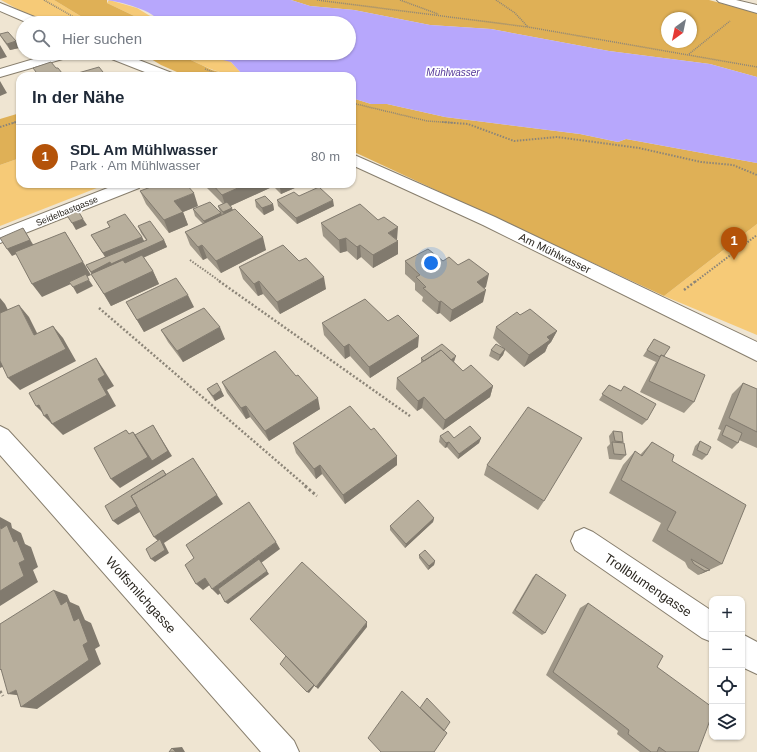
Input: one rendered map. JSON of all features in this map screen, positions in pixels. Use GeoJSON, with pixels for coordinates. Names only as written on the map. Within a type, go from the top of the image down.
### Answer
{"type":"FeatureCollection","features":[{"type":"Feature","properties":{"kind":"street"},"geometry":{"type":"LineString","coordinates":[[723,0],[757,9]]}},
{"type":"Feature","properties":{"kind":"street"},"geometry":{"type":"LineString","coordinates":[[0,7],[21,16]]}},
{"type":"Feature","properties":{"kind":"street"},"geometry":{"type":"LineString","coordinates":[[0,73],[44,60]]}},
{"type":"Feature","properties":{"kind":"street"},"geometry":{"type":"LineString","coordinates":[[127,60],[157,72]]}},
{"type":"Feature","properties":{"kind":"street","name":"Am Mühlwasser"},"geometry":{"type":"LineString","coordinates":[[356,161],[489,221],[757,352]]}},
{"type":"Feature","properties":{"kind":"street","name":"Seidelbastgasse"},"geometry":{"type":"LineString","coordinates":[[0,237],[123,188]]}},
{"type":"Feature","properties":{"kind":"street","name":"Wolfsmilchgasse"},"geometry":{"type":"LineString","coordinates":[[0,437],[32,476],[282,752]]}},
{"type":"Feature","properties":{"kind":"street","name":"Trollblumengasse"},"geometry":{"type":"LineString","coordinates":[[584,542],[709,626]]}},
{"type":"Feature","properties":{"kind":"street"},"geometry":{"type":"LineString","coordinates":[[745,650],[757,659]]}},
{"type":"Feature","properties":{"kind":"path"},"geometry":{"type":"LineString","coordinates":[[44,0],[72,16]]}},
{"type":"Feature","properties":{"kind":"path"},"geometry":{"type":"LineString","coordinates":[[317,0],[528,27],[610,43],[688,54],[757,67]]}},
{"type":"Feature","properties":{"kind":"path"},"geometry":{"type":"LineString","coordinates":[[400,0],[444,16]]}},
{"type":"Feature","properties":{"kind":"path"},"geometry":{"type":"LineString","coordinates":[[496,0],[515,13],[528,27]]}},
{"type":"Feature","properties":{"kind":"path"},"geometry":{"type":"LineString","coordinates":[[688,54],[732,20]]}},
{"type":"Feature","properties":{"kind":"path"},"geometry":{"type":"LineString","coordinates":[[205,69],[213,72]]}},
{"type":"Feature","properties":{"kind":"path"},"geometry":{"type":"LineString","coordinates":[[356,104],[426,121],[468,124],[514,141],[557,137],[601,142],[616,146],[639,148],[700,162],[733,165],[757,175]]}},
{"type":"Feature","properties":{"kind":"path"},"geometry":{"type":"LineString","coordinates":[[0,127],[16,122]]}},
{"type":"Feature","properties":{"kind":"path"},"geometry":{"type":"LineString","coordinates":[[663,306],[757,235]]}},
{"type":"Feature","properties":{"kind":"path"},"geometry":{"type":"LineString","coordinates":[[190,260],[410,416]]}},
{"type":"Feature","properties":{"kind":"path"},"geometry":{"type":"LineString","coordinates":[[99,308],[317,496]]}},
{"type":"Feature","properties":{"kind":"path"},"geometry":{"type":"LineString","coordinates":[[0,691],[3,696]]}},
{"type":"Feature","properties":{"kind":"shaded area"},"geometry":{"type":"Polygon","coordinates":[[[1,0],[54,0],[80,16],[34,16],[1,0]]]}},
{"type":"Feature","properties":{"kind":"shaded area"},"geometry":{"type":"Polygon","coordinates":[[[54,0],[107,0],[107,3],[134,16],[80,16],[54,0]]]}},
{"type":"Feature","properties":{"kind":"shaded area"},"geometry":{"type":"Polygon","coordinates":[[[109,0],[137,8],[150,16],[134,16],[107,3],[109,0]]]}},
{"type":"Feature","properties":{"kind":"shaded area"},"geometry":{"type":"Polygon","coordinates":[[[291,0],[709,0],[757,13],[757,77],[710,64],[609,51],[491,29],[430,25],[354,10],[310,6],[291,0]]]}},
{"type":"Feature","properties":{"kind":"shaded area"},"geometry":{"type":"Polygon","coordinates":[[[153,60],[191,60],[219,72],[177,72],[153,60]]]}},
{"type":"Feature","properties":{"kind":"shaded area"},"geometry":{"type":"Polygon","coordinates":[[[191,60],[226,60],[231,62],[240,72],[221,72],[191,60]]]}},
{"type":"Feature","properties":{"kind":"shaded area"},"geometry":{"type":"Polygon","coordinates":[[[356,99],[371,104],[387,104],[445,117],[580,134],[618,142],[626,139],[757,163],[757,224],[664,296],[356,153],[356,99]]]}},
{"type":"Feature","properties":{"kind":"shaded area"},"geometry":{"type":"Polygon","coordinates":[[[16,114],[16,159],[0,165],[0,119],[16,114]]]}},
{"type":"Feature","properties":{"kind":"shaded area"},"geometry":{"type":"Polygon","coordinates":[[[16,159],[16,188],[97,188],[0,226],[0,165],[16,159]]]}},
{"type":"Feature","properties":{"kind":"shaded area"},"geometry":{"type":"Polygon","coordinates":[[[757,224],[757,335],[664,296],[757,224]]]}},
{"type":"Feature","properties":{"kind":"water","name":"Mühlwasser"},"geometry":{"type":"Polygon","coordinates":[[[107,0],[291,0],[310,6],[354,10],[430,25],[491,29],[609,51],[710,64],[757,77],[757,163],[626,139],[618,142],[580,134],[445,117],[387,104],[371,104],[356,99],[356,72],[240,72],[231,62],[223,60],[356,60],[356,16],[154,16],[136,7],[107,0]]]}},
{"type":"Feature","properties":{"kind":"building"},"geometry":{"type":"Polygon","coordinates":[[[8,32],[16,41],[7,44],[0,34],[8,32]]]}},
{"type":"Feature","properties":{"kind":"building"},"geometry":{"type":"Polygon","coordinates":[[[51,62],[61,72],[36,72],[33,68],[51,62]]]}},
{"type":"Feature","properties":{"kind":"building"},"geometry":{"type":"Polygon","coordinates":[[[99,67],[103,72],[82,72],[99,67]]]}},
{"type":"Feature","properties":{"kind":"building"},"geometry":{"type":"Polygon","coordinates":[[[148,188],[190,188],[194,193],[174,201],[183,212],[164,220],[140,191],[148,188]]]}},
{"type":"Feature","properties":{"kind":"building"},"geometry":{"type":"Polygon","coordinates":[[[216,188],[238,188],[222,195],[216,188]]]}},
{"type":"Feature","properties":{"kind":"building"},"geometry":{"type":"Polygon","coordinates":[[[320,188],[333,200],[296,218],[277,200],[294,192],[299,196],[320,188]]]}},
{"type":"Feature","properties":{"kind":"building"},"geometry":{"type":"Polygon","coordinates":[[[265,196],[273,204],[262,208],[255,200],[265,196]]]}},
{"type":"Feature","properties":{"kind":"building"},"geometry":{"type":"Polygon","coordinates":[[[210,202],[221,213],[204,221],[193,209],[210,202]]]}},
{"type":"Feature","properties":{"kind":"building"},"geometry":{"type":"Polygon","coordinates":[[[227,202],[232,208],[223,212],[218,206],[227,202]]]}},
{"type":"Feature","properties":{"kind":"building"},"geometry":{"type":"Polygon","coordinates":[[[360,204],[378,220],[384,217],[398,227],[388,233],[398,241],[373,255],[360,245],[357,247],[346,238],[339,240],[321,223],[360,204]]]}},
{"type":"Feature","properties":{"kind":"building"},"geometry":{"type":"Polygon","coordinates":[[[77,209],[83,219],[72,223],[66,214],[77,209]]]}},
{"type":"Feature","properties":{"kind":"building"},"geometry":{"type":"Polygon","coordinates":[[[235,209],[263,237],[216,261],[202,245],[198,247],[185,232],[235,209]]]}},
{"type":"Feature","properties":{"kind":"building"},"geometry":{"type":"Polygon","coordinates":[[[125,214],[142,237],[103,253],[91,235],[110,227],[107,222],[125,214]]]}},
{"type":"Feature","properties":{"kind":"building"},"geometry":{"type":"Polygon","coordinates":[[[150,221],[164,240],[111,264],[110,262],[91,272],[86,265],[147,240],[138,226],[150,221]]]}},
{"type":"Feature","properties":{"kind":"building"},"geometry":{"type":"Polygon","coordinates":[[[23,228],[30,240],[7,249],[0,238],[23,228]]]}},
{"type":"Feature","properties":{"kind":"building"},"geometry":{"type":"Polygon","coordinates":[[[65,232],[83,262],[32,284],[15,252],[65,232]]]}},
{"type":"Feature","properties":{"kind":"building"},"geometry":{"type":"Polygon","coordinates":[[[283,245],[299,261],[306,258],[324,277],[277,302],[259,281],[254,284],[239,267],[283,245]]]}},
{"type":"Feature","properties":{"kind":"building"},"geometry":{"type":"Polygon","coordinates":[[[428,249],[443,261],[449,257],[458,265],[469,259],[489,274],[477,282],[486,290],[452,310],[441,301],[439,302],[423,288],[426,287],[416,277],[420,275],[405,261],[428,249]]]}},
{"type":"Feature","properties":{"kind":"building"},"geometry":{"type":"Polygon","coordinates":[[[142,255],[153,271],[104,294],[91,274],[123,260],[125,263],[142,255]]]}},
{"type":"Feature","properties":{"kind":"building"},"geometry":{"type":"Polygon","coordinates":[[[86,274],[89,280],[73,287],[69,282],[86,274]]]}},
{"type":"Feature","properties":{"kind":"building"},"geometry":{"type":"Polygon","coordinates":[[[176,278],[188,295],[137,320],[126,302],[176,278]]]}},
{"type":"Feature","properties":{"kind":"building"},"geometry":{"type":"Polygon","coordinates":[[[365,299],[388,321],[398,315],[419,336],[369,367],[349,344],[344,347],[322,323],[365,299]]]}},
{"type":"Feature","properties":{"kind":"building"},"geometry":{"type":"Polygon","coordinates":[[[19,305],[34,335],[53,326],[66,349],[8,378],[0,361],[0,313],[19,305]]]}},
{"type":"Feature","properties":{"kind":"building"},"geometry":{"type":"Polygon","coordinates":[[[204,308],[220,327],[177,351],[161,330],[204,308]]]}},
{"type":"Feature","properties":{"kind":"building"},"geometry":{"type":"Polygon","coordinates":[[[530,309],[557,331],[547,337],[550,340],[529,355],[496,327],[517,312],[520,315],[530,309]]]}},
{"type":"Feature","properties":{"kind":"building"},"geometry":{"type":"Polygon","coordinates":[[[654,339],[670,347],[664,356],[661,355],[660,357],[647,350],[654,339]]]}},
{"type":"Feature","properties":{"kind":"building"},"geometry":{"type":"Polygon","coordinates":[[[442,344],[456,356],[451,360],[441,350],[424,361],[421,358],[442,344]]]}},
{"type":"Feature","properties":{"kind":"building"},"geometry":{"type":"Polygon","coordinates":[[[496,344],[505,349],[500,355],[491,350],[496,344]]]}},
{"type":"Feature","properties":{"kind":"building"},"geometry":{"type":"Polygon","coordinates":[[[441,350],[463,371],[471,365],[493,386],[445,420],[424,397],[418,401],[397,378],[441,350]]]}},
{"type":"Feature","properties":{"kind":"building"},"geometry":{"type":"Polygon","coordinates":[[[275,351],[296,376],[298,375],[318,398],[265,431],[246,406],[241,408],[222,382],[275,351]]]}},
{"type":"Feature","properties":{"kind":"building"},"geometry":{"type":"Polygon","coordinates":[[[661,355],[705,375],[694,402],[649,381],[661,355]]]}},
{"type":"Feature","properties":{"kind":"building"},"geometry":{"type":"Polygon","coordinates":[[[96,358],[105,375],[98,379],[107,395],[52,424],[47,414],[44,416],[39,405],[36,406],[29,393],[96,358]]]}},
{"type":"Feature","properties":{"kind":"building"},"geometry":{"type":"Polygon","coordinates":[[[217,383],[221,390],[213,396],[207,389],[217,383]]]}},
{"type":"Feature","properties":{"kind":"building"},"geometry":{"type":"Polygon","coordinates":[[[743,383],[757,389],[757,432],[729,418],[743,383]]]}},
{"type":"Feature","properties":{"kind":"building"},"geometry":{"type":"Polygon","coordinates":[[[609,385],[621,391],[624,386],[656,404],[647,420],[602,394],[609,385]]]}},
{"type":"Feature","properties":{"kind":"building"},"geometry":{"type":"Polygon","coordinates":[[[350,406],[371,430],[374,428],[397,456],[343,495],[320,465],[314,469],[293,443],[350,406]]]}},
{"type":"Feature","properties":{"kind":"building"},"geometry":{"type":"Polygon","coordinates":[[[528,407],[582,438],[544,501],[487,465],[528,407]]]}},
{"type":"Feature","properties":{"kind":"building"},"geometry":{"type":"Polygon","coordinates":[[[153,425],[168,451],[152,461],[135,435],[153,425]]]}},
{"type":"Feature","properties":{"kind":"building"},"geometry":{"type":"Polygon","coordinates":[[[726,425],[742,433],[738,443],[722,435],[726,425]]]}},
{"type":"Feature","properties":{"kind":"building"},"geometry":{"type":"Polygon","coordinates":[[[470,426],[481,438],[459,454],[449,442],[446,443],[440,436],[448,431],[454,438],[470,426]]]}},
{"type":"Feature","properties":{"kind":"building"},"geometry":{"type":"Polygon","coordinates":[[[126,430],[129,434],[133,432],[148,457],[111,479],[94,448],[126,430]]]}},
{"type":"Feature","properties":{"kind":"building"},"geometry":{"type":"Polygon","coordinates":[[[613,431],[622,432],[623,442],[615,441],[613,431]]]}},
{"type":"Feature","properties":{"kind":"building"},"geometry":{"type":"Polygon","coordinates":[[[700,441],[711,447],[707,455],[697,450],[700,441]]]}},
{"type":"Feature","properties":{"kind":"building"},"geometry":{"type":"Polygon","coordinates":[[[612,442],[624,443],[626,455],[614,454],[612,442]]]}},
{"type":"Feature","properties":{"kind":"building"},"geometry":{"type":"Polygon","coordinates":[[[652,442],[674,455],[672,461],[746,505],[722,564],[667,530],[676,512],[621,480],[635,451],[642,456],[652,442]]]}},
{"type":"Feature","properties":{"kind":"building"},"geometry":{"type":"Polygon","coordinates":[[[193,458],[217,495],[154,537],[131,496],[193,458]]]}},
{"type":"Feature","properties":{"kind":"building"},"geometry":{"type":"Polygon","coordinates":[[[163,470],[166,475],[131,496],[137,506],[113,521],[105,506],[163,470]]]}},
{"type":"Feature","properties":{"kind":"building"},"geometry":{"type":"Polygon","coordinates":[[[418,500],[434,518],[406,544],[390,526],[418,500]]]}},
{"type":"Feature","properties":{"kind":"building"},"geometry":{"type":"Polygon","coordinates":[[[249,502],[276,542],[212,589],[205,578],[196,584],[185,565],[194,558],[186,545],[249,502]]]}},
{"type":"Feature","properties":{"kind":"building"},"geometry":{"type":"Polygon","coordinates":[[[0,525],[1,529],[7,525],[14,542],[17,540],[25,560],[19,563],[24,576],[0,591],[0,525]]]}},
{"type":"Feature","properties":{"kind":"building"},"geometry":{"type":"Polygon","coordinates":[[[160,539],[165,550],[151,559],[146,549],[160,539]]]}},
{"type":"Feature","properties":{"kind":"building"},"geometry":{"type":"Polygon","coordinates":[[[425,550],[435,561],[429,566],[419,555],[425,550]]]}},
{"type":"Feature","properties":{"kind":"building"},"geometry":{"type":"Polygon","coordinates":[[[259,559],[267,571],[225,602],[218,589],[259,559]]]}},
{"type":"Feature","properties":{"kind":"building"},"geometry":{"type":"Polygon","coordinates":[[[691,559],[710,570],[705,571],[694,564],[691,559]]]}},
{"type":"Feature","properties":{"kind":"building"},"geometry":{"type":"Polygon","coordinates":[[[302,562],[367,622],[316,687],[250,619],[302,562]]]}},
{"type":"Feature","properties":{"kind":"building"},"geometry":{"type":"Polygon","coordinates":[[[536,574],[566,595],[545,633],[515,610],[536,574]]]}},
{"type":"Feature","properties":{"kind":"building"},"geometry":{"type":"Polygon","coordinates":[[[54,590],[61,605],[67,601],[74,621],[79,618],[88,642],[83,645],[89,660],[21,707],[16,690],[8,694],[1,669],[0,670],[0,624],[54,590]]]}},
{"type":"Feature","properties":{"kind":"building"},"geometry":{"type":"Polygon","coordinates":[[[588,603],[663,656],[657,667],[709,705],[709,723],[698,752],[666,752],[659,747],[657,752],[651,752],[628,734],[629,730],[553,672],[588,603]]]}},
{"type":"Feature","properties":{"kind":"building"},"geometry":{"type":"Polygon","coordinates":[[[286,656],[314,685],[307,692],[280,664],[286,656]]]}},
{"type":"Feature","properties":{"kind":"building"},"geometry":{"type":"Polygon","coordinates":[[[402,691],[447,733],[434,752],[381,752],[368,738],[402,691]]]}},
{"type":"Feature","properties":{"kind":"building"},"geometry":{"type":"Polygon","coordinates":[[[427,698],[450,722],[444,731],[420,708],[427,698]]]}},
{"type":"Feature","properties":{"kind":"building"},"geometry":{"type":"Polygon","coordinates":[[[172,748],[176,752],[169,752],[172,748]]]}},
{"type":"Feature","properties":{"kind":"place","name":"SDL Am Mühlwasser"},"geometry":{"type":"Point","coordinates":[734,260]}}]}
